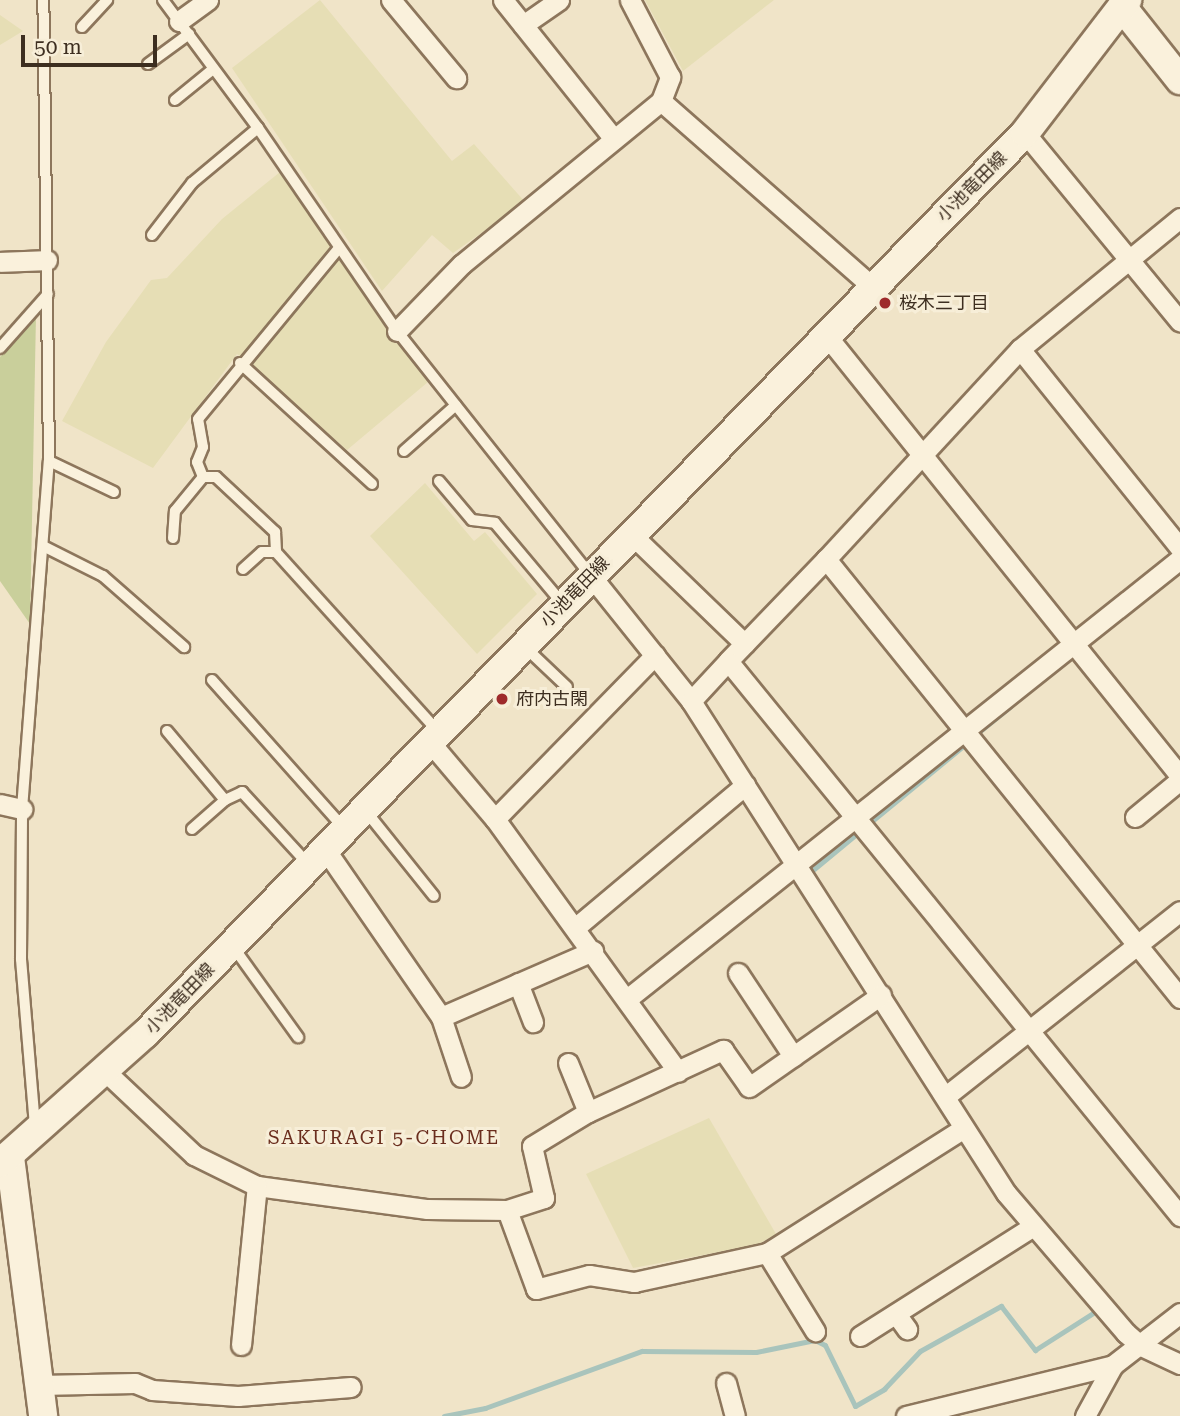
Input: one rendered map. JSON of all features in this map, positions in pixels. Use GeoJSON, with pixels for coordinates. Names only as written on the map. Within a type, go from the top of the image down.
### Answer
{"type":"FeatureCollection","features":[{"type":"Feature","properties":{"kind":"main road"},"geometry":{"type":"LineString","coordinates":[[1122,3],[1180,80]]}},
{"type":"Feature","properties":{"kind":"main road","name":"小池竜田線"},"geometry":{"type":"LineString","coordinates":[[5,1160],[106,1072],[1025,133],[1122,3]]}},
{"type":"Feature","properties":{"kind":"main road"},"geometry":{"type":"LineString","coordinates":[[5,1160],[43,1416]]}},
{"type":"Feature","properties":{"kind":"street"},"geometry":{"type":"LineString","coordinates":[[184,27],[208,0]]}},
{"type":"Feature","properties":{"kind":"street"},"geometry":{"type":"LineString","coordinates":[[391,0],[456,78]]}},
{"type":"Feature","properties":{"kind":"street"},"geometry":{"type":"LineString","coordinates":[[503,0],[614,139]]}},
{"type":"Feature","properties":{"kind":"street"},"geometry":{"type":"LineString","coordinates":[[523,25],[559,0]]}},
{"type":"Feature","properties":{"kind":"street"},"geometry":{"type":"LineString","coordinates":[[397,331],[462,264],[661,101],[670,77],[630,0]]}},
{"type":"Feature","properties":{"kind":"street"},"geometry":{"type":"LineString","coordinates":[[661,101],[873,287]]}},
{"type":"Feature","properties":{"kind":"street"},"geometry":{"type":"LineString","coordinates":[[1025,133],[1180,322]]}},
{"type":"Feature","properties":{"kind":"street"},"geometry":{"type":"LineString","coordinates":[[691,701],[1020,349],[1180,218]]}},
{"type":"Feature","properties":{"kind":"street"},"geometry":{"type":"LineString","coordinates":[[0,262],[47,260]]}},
{"type":"Feature","properties":{"kind":"street"},"geometry":{"type":"LineString","coordinates":[[825,335],[922,452],[1180,778],[1135,817]]}},
{"type":"Feature","properties":{"kind":"street"},"geometry":{"type":"LineString","coordinates":[[1020,349],[1180,548]]}},
{"type":"Feature","properties":{"kind":"street"},"geometry":{"type":"LineString","coordinates":[[631,534],[745,644]]}},
{"type":"Feature","properties":{"kind":"street"},"geometry":{"type":"LineString","coordinates":[[826,559],[1180,998]]}},
{"type":"Feature","properties":{"kind":"street"},"geometry":{"type":"LineString","coordinates":[[627,999],[799,865],[1180,559]]}},
{"type":"Feature","properties":{"kind":"street"},"geometry":{"type":"LineString","coordinates":[[591,576],[691,701],[946,1096],[961,1130],[1033,1226],[1140,1346],[1180,1364]]}},
{"type":"Feature","properties":{"kind":"street"},"geometry":{"type":"LineString","coordinates":[[495,819],[654,655]]}},
{"type":"Feature","properties":{"kind":"street"},"geometry":{"type":"LineString","coordinates":[[728,662],[859,817],[1180,1216]]}},
{"type":"Feature","properties":{"kind":"street"},"geometry":{"type":"LineString","coordinates":[[434,736],[576,927],[678,1072]]}},
{"type":"Feature","properties":{"kind":"street"},"geometry":{"type":"LineString","coordinates":[[576,927],[745,785]]}},
{"type":"Feature","properties":{"kind":"street"},"geometry":{"type":"LineString","coordinates":[[0,804],[22,808]]}},
{"type":"Feature","properties":{"kind":"street"},"geometry":{"type":"LineString","coordinates":[[317,857],[441,1017],[461,1077]]}},
{"type":"Feature","properties":{"kind":"street"},"geometry":{"type":"LineString","coordinates":[[946,1096],[1180,911]]}},
{"type":"Feature","properties":{"kind":"street"},"geometry":{"type":"LineString","coordinates":[[441,1017],[593,951]]}},
{"type":"Feature","properties":{"kind":"street"},"geometry":{"type":"LineString","coordinates":[[738,973],[793,1056]]}},
{"type":"Feature","properties":{"kind":"street"},"geometry":{"type":"LineString","coordinates":[[518,983],[533,1021]]}},
{"type":"Feature","properties":{"kind":"street"},"geometry":{"type":"LineString","coordinates":[[106,1072],[194,1154],[257,1186],[427,1209],[507,1210],[544,1198],[532,1146],[588,1112],[723,1050],[750,1087],[881,995]]}},
{"type":"Feature","properties":{"kind":"street"},"geometry":{"type":"LineString","coordinates":[[568,1063],[588,1112]]}},
{"type":"Feature","properties":{"kind":"street"},"geometry":{"type":"LineString","coordinates":[[507,1210],[536,1289],[589,1275],[634,1282],[767,1253],[961,1130]]}},
{"type":"Feature","properties":{"kind":"street"},"geometry":{"type":"LineString","coordinates":[[240,1345],[257,1186]]}},
{"type":"Feature","properties":{"kind":"street"},"geometry":{"type":"LineString","coordinates":[[860,1336],[902,1322],[1033,1226]]}},
{"type":"Feature","properties":{"kind":"street"},"geometry":{"type":"LineString","coordinates":[[767,1253],[815,1331]]}},
{"type":"Feature","properties":{"kind":"street"},"geometry":{"type":"LineString","coordinates":[[916,1414],[1113,1365],[1180,1313]]}},
{"type":"Feature","properties":{"kind":"street"},"geometry":{"type":"LineString","coordinates":[[1085,1416],[1113,1365]]}},
{"type":"Feature","properties":{"kind":"street"},"geometry":{"type":"LineString","coordinates":[[39,1385],[135,1382],[152,1390],[237,1396],[351,1387]]}},
{"type":"Feature","properties":{"kind":"street"},"geometry":{"type":"LineString","coordinates":[[726,1383],[735,1416]]}},
{"type":"Feature","properties":{"kind":"lane"},"geometry":{"type":"LineString","coordinates":[[35,1134],[21,959],[22,808],[45,547],[49,461],[43,0]]}},
{"type":"Feature","properties":{"kind":"lane"},"geometry":{"type":"LineString","coordinates":[[82,27],[107,0]]}},
{"type":"Feature","properties":{"kind":"lane"},"geometry":{"type":"LineString","coordinates":[[163,0],[258,128],[397,331],[591,576]]}},
{"type":"Feature","properties":{"kind":"lane"},"geometry":{"type":"LineString","coordinates":[[148,64],[184,27]]}},
{"type":"Feature","properties":{"kind":"lane"},"geometry":{"type":"LineString","coordinates":[[176,100],[213,69]]}},
{"type":"Feature","properties":{"kind":"lane"},"geometry":{"type":"LineString","coordinates":[[152,235],[192,183],[258,128]]}},
{"type":"Feature","properties":{"kind":"lane"},"geometry":{"type":"LineString","coordinates":[[203,477],[197,462],[203,447],[198,419],[240,363],[339,248]]}},
{"type":"Feature","properties":{"kind":"lane"},"geometry":{"type":"LineString","coordinates":[[0,348],[48,294]]}},
{"type":"Feature","properties":{"kind":"lane"},"geometry":{"type":"LineString","coordinates":[[240,363],[372,484]]}},
{"type":"Feature","properties":{"kind":"lane"},"geometry":{"type":"LineString","coordinates":[[404,451],[456,405]]}},
{"type":"Feature","properties":{"kind":"lane"},"geometry":{"type":"LineString","coordinates":[[49,461],[114,492]]}},
{"type":"Feature","properties":{"kind":"lane"},"geometry":{"type":"LineString","coordinates":[[173,538],[175,511],[203,477]]}},
{"type":"Feature","properties":{"kind":"lane"},"geometry":{"type":"LineString","coordinates":[[203,477],[216,477],[275,532],[276,552],[434,736]]}},
{"type":"Feature","properties":{"kind":"lane"},"geometry":{"type":"LineString","coordinates":[[439,481],[472,520],[495,523],[564,604]]}},
{"type":"Feature","properties":{"kind":"lane"},"geometry":{"type":"LineString","coordinates":[[45,547],[103,576],[184,647]]}},
{"type":"Feature","properties":{"kind":"lane"},"geometry":{"type":"LineString","coordinates":[[243,569],[262,552],[276,552]]}},
{"type":"Feature","properties":{"kind":"lane"},"geometry":{"type":"LineString","coordinates":[[523,645],[567,687]]}},
{"type":"Feature","properties":{"kind":"lane"},"geometry":{"type":"LineString","coordinates":[[212,680],[434,896]]}},
{"type":"Feature","properties":{"kind":"lane"},"geometry":{"type":"LineString","coordinates":[[167,731],[225,800]]}},
{"type":"Feature","properties":{"kind":"lane"},"geometry":{"type":"LineString","coordinates":[[192,830],[225,800],[242,792],[317,857]]}},
{"type":"Feature","properties":{"kind":"lane"},"geometry":{"type":"LineString","coordinates":[[232,945],[298,1037]]}},
{"type":"Feature","properties":{"kind":"shaded area"},"geometry":{"type":"Polygon","coordinates":[[[320,0],[452,161],[474,144],[525,202],[453,253],[432,235],[382,291],[232,68],[320,0]]]}},
{"type":"Feature","properties":{"kind":"shaded area"},"geometry":{"type":"Polygon","coordinates":[[[645,0],[774,0],[683,71],[645,0]]]}},
{"type":"Feature","properties":{"kind":"shaded area"},"geometry":{"type":"Polygon","coordinates":[[[0,15],[23,31],[0,45],[0,15]]]}},
{"type":"Feature","properties":{"kind":"shaded area"},"geometry":{"type":"Polygon","coordinates":[[[280,172],[428,382],[347,450],[237,354],[153,468],[62,421],[106,342],[151,280],[167,278],[222,219],[280,172]]]}},
{"type":"Feature","properties":{"kind":"shaded area"},"geometry":{"type":"Polygon","coordinates":[[[425,483],[474,541],[485,532],[537,594],[477,654],[370,536],[425,483]]]}},
{"type":"Feature","properties":{"kind":"shaded area"},"geometry":{"type":"Polygon","coordinates":[[[709,1118],[776,1234],[757,1245],[633,1268],[586,1174],[709,1118]]]}},
{"type":"Feature","properties":{"kind":"green space"},"geometry":{"type":"Polygon","coordinates":[[[36,315],[30,624],[0,581],[0,357],[36,315]]]}},
{"type":"Feature","properties":{"kind":"waterway"},"geometry":{"type":"LineString","coordinates":[[975,735],[1011,706]]}},
{"type":"Feature","properties":{"kind":"waterway"},"geometry":{"type":"LineString","coordinates":[[867,825],[968,742]]}},
{"type":"Feature","properties":{"kind":"waterway"},"geometry":{"type":"LineString","coordinates":[[814,869],[860,831]]}},
{"type":"Feature","properties":{"kind":"waterway"},"geometry":{"type":"LineString","coordinates":[[444,1416],[485,1408],[642,1351],[756,1352],[815,1340],[825,1345],[855,1406],[884,1389],[920,1351],[1001,1306],[1035,1350],[1093,1313]]}},
{"type":"Feature","properties":{"kind":"place","name":"桜木三丁目"},"geometry":{"type":"Point","coordinates":[885,303]}},
{"type":"Feature","properties":{"kind":"place","name":"府内古閑"},"geometry":{"type":"Point","coordinates":[502,699]}},
{"type":"Feature","properties":{"kind":"district","name":"SAKURAGI 5-CHOME"},"geometry":{"type":"Point","coordinates":[384,1138]}}]}
